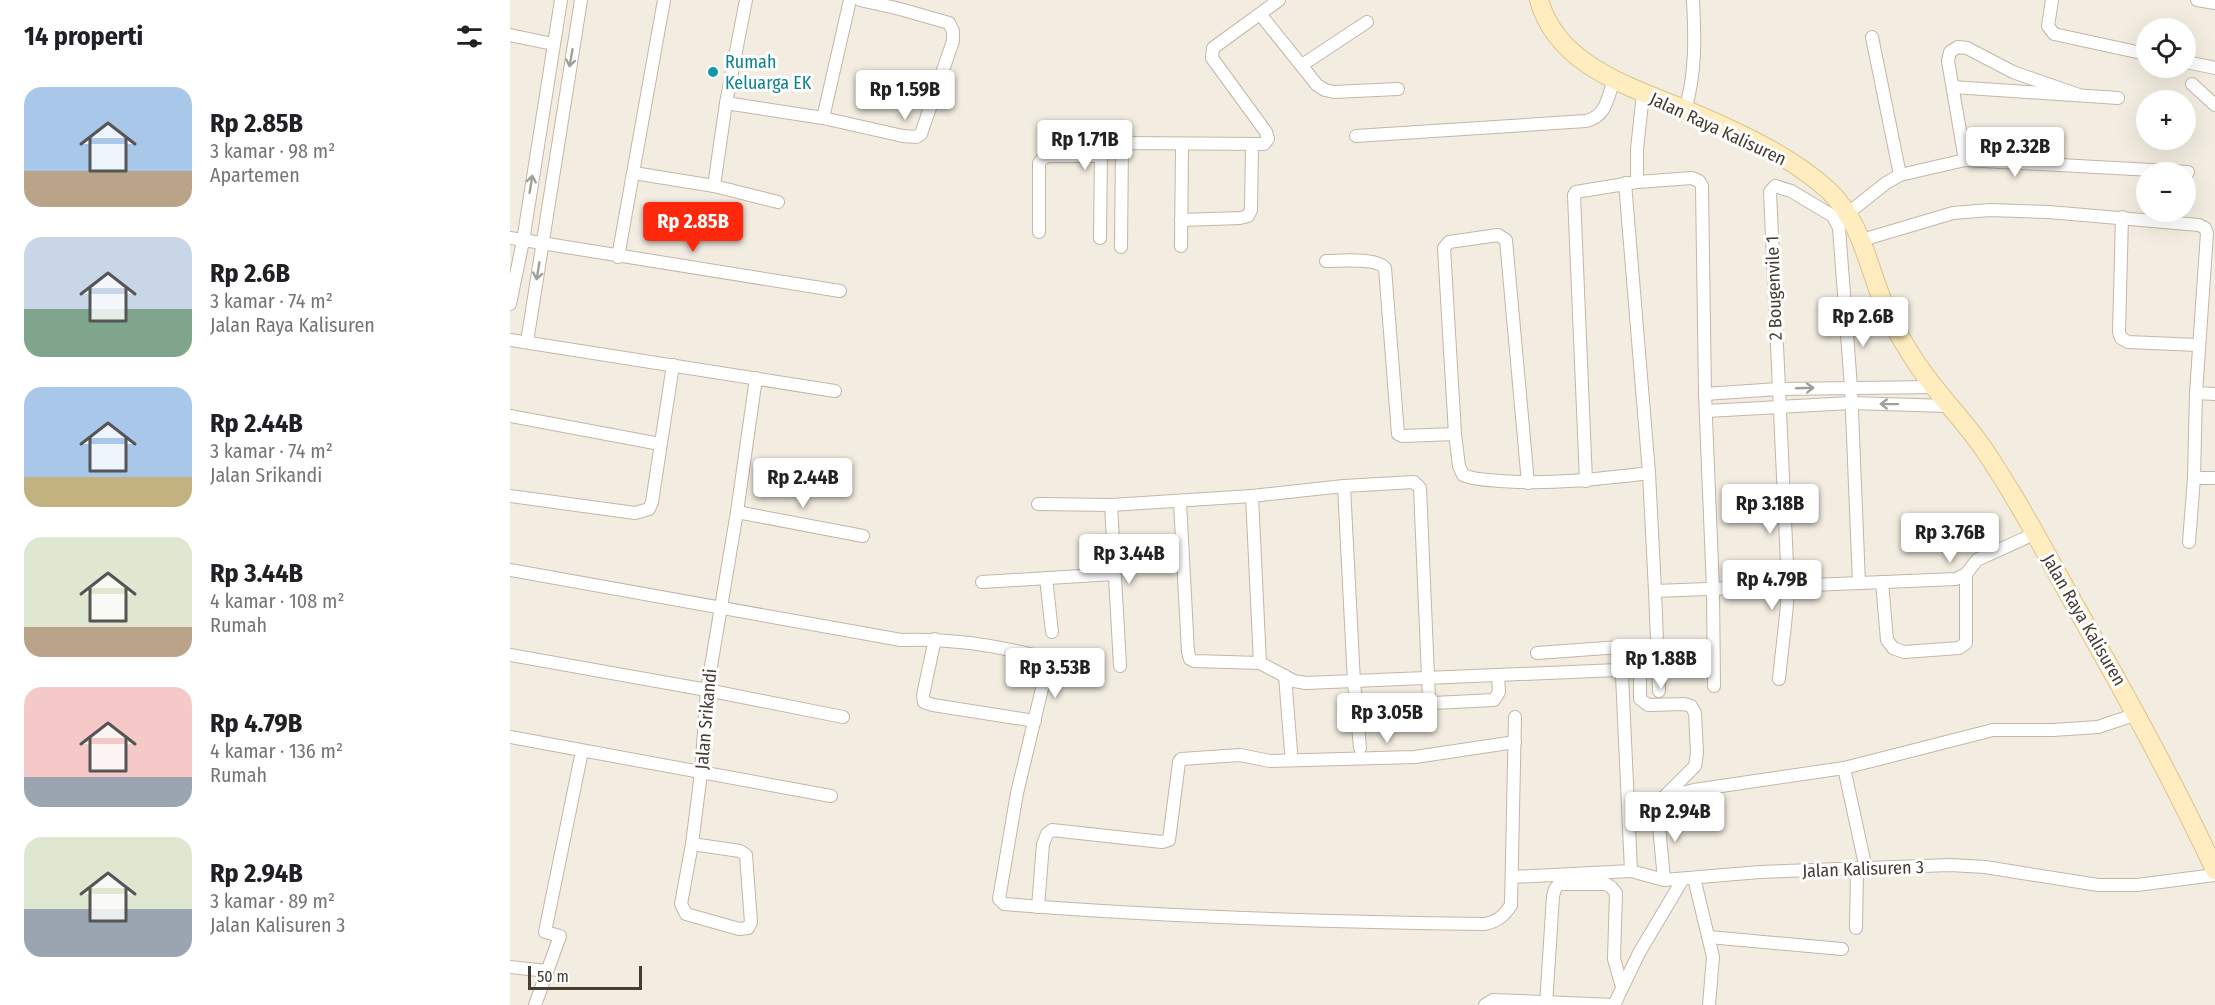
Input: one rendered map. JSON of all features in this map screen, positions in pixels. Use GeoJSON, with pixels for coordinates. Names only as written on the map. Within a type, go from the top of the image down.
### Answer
{"type":"FeatureCollection","features":[{"type":"Feature","properties":{"kind":"main road","name":"Jalan Raya Kalisuren"},"geometry":{"type":"LineString","coordinates":[[1539,0],[1558,38],[1578,59],[1643,94],[1745,137],[1802,168],[1830,192],[1847,214],[1862,240],[1883,303],[1910,353],[1947,406],[1982,447],[2034,534],[2137,714],[2215,870]]}},
{"type":"Feature","properties":{"kind":"street"},"geometry":{"type":"LineString","coordinates":[[510,304],[516,240],[561,0]]}},
{"type":"Feature","properties":{"kind":"street"},"geometry":{"type":"LineString","coordinates":[[527,342],[581,0]]}},
{"type":"Feature","properties":{"kind":"street"},"geometry":{"type":"LineString","coordinates":[[618,257],[664,0]]}},
{"type":"Feature","properties":{"kind":"street"},"geometry":{"type":"LineString","coordinates":[[714,186],[726,103],[746,0]]}},
{"type":"Feature","properties":{"kind":"street"},"geometry":{"type":"LineString","coordinates":[[823,118],[850,0]]}},
{"type":"Feature","properties":{"kind":"street"},"geometry":{"type":"LineString","coordinates":[[726,103],[823,118],[909,137],[921,134],[953,41],[953,31],[949,23],[860,0]]}},
{"type":"Feature","properties":{"kind":"street"},"geometry":{"type":"LineString","coordinates":[[1100,238],[1100,156],[1104,146],[1122,143],[1252,146],[1264,144],[1268,139],[1266,132],[1212,58],[1211,53],[1213,48],[1279,0]]}},
{"type":"Feature","properties":{"kind":"street"},"geometry":{"type":"LineString","coordinates":[[1685,110],[1691,89],[1696,52],[1693,0]]}},
{"type":"Feature","properties":{"kind":"street"},"geometry":{"type":"LineString","coordinates":[[2052,0],[2048,26],[2055,34],[2136,52]]}},
{"type":"Feature","properties":{"kind":"street"},"geometry":{"type":"LineString","coordinates":[[2197,0],[2215,3]]}},
{"type":"Feature","properties":{"kind":"street"},"geometry":{"type":"LineString","coordinates":[[1260,14],[1317,85],[1325,90],[1334,92],[1398,89]]}},
{"type":"Feature","properties":{"kind":"street"},"geometry":{"type":"LineString","coordinates":[[1302,65],[1367,22]]}},
{"type":"Feature","properties":{"kind":"street"},"geometry":{"type":"LineString","coordinates":[[510,35],[554,44]]}},
{"type":"Feature","properties":{"kind":"street"},"geometry":{"type":"LineString","coordinates":[[1872,38],[1900,175]]}},
{"type":"Feature","properties":{"kind":"street"},"geometry":{"type":"LineString","coordinates":[[1965,160],[1948,61],[1950,52],[1958,47],[1967,48],[2013,72],[2079,95]]}},
{"type":"Feature","properties":{"kind":"street"},"geometry":{"type":"LineString","coordinates":[[2196,64],[2215,68]]}},
{"type":"Feature","properties":{"kind":"street"},"geometry":{"type":"LineString","coordinates":[[1356,136],[1586,121],[1602,114],[1614,80]]}},
{"type":"Feature","properties":{"kind":"street"},"geometry":{"type":"LineString","coordinates":[[2192,84],[2215,105]]}},
{"type":"Feature","properties":{"kind":"street"},"geometry":{"type":"LineString","coordinates":[[1953,87],[2118,98]]}},
{"type":"Feature","properties":{"kind":"street"},"geometry":{"type":"LineString","coordinates":[[1643,94],[1631,183],[1649,473],[1659,691]]}},
{"type":"Feature","properties":{"kind":"street"},"geometry":{"type":"LineString","coordinates":[[1121,247],[1122,143]]}},
{"type":"Feature","properties":{"kind":"street"},"geometry":{"type":"LineString","coordinates":[[1181,246],[1182,145]]}},
{"type":"Feature","properties":{"kind":"street"},"geometry":{"type":"LineString","coordinates":[[1181,220],[1248,216],[1251,210],[1252,146]]}},
{"type":"Feature","properties":{"kind":"street"},"geometry":{"type":"LineString","coordinates":[[1039,232],[1039,163],[1042,159],[1049,156],[1100,156]]}},
{"type":"Feature","properties":{"kind":"street"},"geometry":{"type":"LineString","coordinates":[[1847,214],[1886,183],[1900,175],[1965,160],[2136,169]]}},
{"type":"Feature","properties":{"kind":"street"},"geometry":{"type":"LineString","coordinates":[[634,173],[714,186],[778,202]]}},
{"type":"Feature","properties":{"kind":"street"},"geometry":{"type":"LineString","coordinates":[[1586,481],[1573,198],[1576,192],[1631,183],[1692,178],[1699,181],[1702,186],[1705,394],[1713,589],[1714,686]]}},
{"type":"Feature","properties":{"kind":"street","name":"2 Bougenvile 1"},"geometry":{"type":"LineString","coordinates":[[1779,679],[1788,586],[1773,280],[1771,188],[1775,186],[1791,191],[1833,216],[1839,228],[1851,387]]}},
{"type":"Feature","properties":{"kind":"street"},"geometry":{"type":"LineString","coordinates":[[1862,240],[1953,213],[1990,210],[2122,217],[2199,225],[2211,233],[2198,345],[2194,478],[2189,542]]}},
{"type":"Feature","properties":{"kind":"street"},"geometry":{"type":"LineString","coordinates":[[2122,217],[2119,332],[2121,339],[2128,342],[2198,345]]}},
{"type":"Feature","properties":{"kind":"street"},"geometry":{"type":"LineString","coordinates":[[1528,483],[1506,240],[1498,235],[1449,242],[1444,248],[1455,434],[1459,466],[1463,475],[1472,479],[1528,483],[1586,481],[1649,473]]}},
{"type":"Feature","properties":{"kind":"street"},"geometry":{"type":"LineString","coordinates":[[516,240],[840,291]]}},
{"type":"Feature","properties":{"kind":"street"},"geometry":{"type":"LineString","coordinates":[[1326,261],[1371,261],[1380,263],[1385,268],[1398,434],[1402,436],[1455,434]]}},
{"type":"Feature","properties":{"kind":"street"},"geometry":{"type":"LineString","coordinates":[[2202,315],[2215,316]]}},
{"type":"Feature","properties":{"kind":"street"},"geometry":{"type":"LineString","coordinates":[[510,340],[835,391]]}},
{"type":"Feature","properties":{"kind":"street"},"geometry":{"type":"LineString","coordinates":[[510,496],[636,513],[649,509],[652,502],[673,365]]}},
{"type":"Feature","properties":{"kind":"street","name":"Jalan Srikandi"},"geometry":{"type":"LineString","coordinates":[[692,844],[740,851],[747,857],[751,922],[748,928],[739,929],[686,914],[681,904],[692,844],[701,773],[707,690],[737,512],[756,378]]}},
{"type":"Feature","properties":{"kind":"street"},"geometry":{"type":"LineString","coordinates":[[1851,387],[1859,583]]}},
{"type":"Feature","properties":{"kind":"street"},"geometry":{"type":"LineString","coordinates":[[1705,394],[1778,389],[1933,387]]}},
{"type":"Feature","properties":{"kind":"street"},"geometry":{"type":"LineString","coordinates":[[2196,393],[2215,394]]}},
{"type":"Feature","properties":{"kind":"street"},"geometry":{"type":"LineString","coordinates":[[1706,411],[1851,403],[1947,406]]}},
{"type":"Feature","properties":{"kind":"street"},"geometry":{"type":"LineString","coordinates":[[510,416],[660,444]]}},
{"type":"Feature","properties":{"kind":"street"},"geometry":{"type":"LineString","coordinates":[[2194,478],[2215,478]]}},
{"type":"Feature","properties":{"kind":"street"},"geometry":{"type":"LineString","coordinates":[[1038,504],[1112,505],[1180,502],[1344,486],[1414,482],[1420,488],[1429,700],[1431,703],[1496,698],[1498,675]]}},
{"type":"Feature","properties":{"kind":"street"},"geometry":{"type":"LineString","coordinates":[[1344,486],[1354,682],[1360,748]]}},
{"type":"Feature","properties":{"kind":"street"},"geometry":{"type":"LineString","coordinates":[[1252,496],[1260,663]]}},
{"type":"Feature","properties":{"kind":"street"},"geometry":{"type":"LineString","coordinates":[[1180,502],[1190,658],[1198,663],[1260,663],[1285,676],[1306,683],[1427,680],[1618,670],[1622,675],[1631,871]]}},
{"type":"Feature","properties":{"kind":"street"},"geometry":{"type":"LineString","coordinates":[[1112,505],[1120,666]]}},
{"type":"Feature","properties":{"kind":"street"},"geometry":{"type":"LineString","coordinates":[[737,512],[863,536]]}},
{"type":"Feature","properties":{"kind":"street"},"geometry":{"type":"LineString","coordinates":[[1655,591],[1956,579],[1966,574],[1977,560],[2034,534]]}},
{"type":"Feature","properties":{"kind":"street"},"geometry":{"type":"LineString","coordinates":[[510,570],[901,640],[935,639],[1016,650],[1041,657],[1045,666],[1045,676],[1017,793],[999,899],[1004,904],[1120,913],[1362,922],[1485,924],[1496,921],[1505,915],[1511,905],[1515,717]]}},
{"type":"Feature","properties":{"kind":"street"},"geometry":{"type":"LineString","coordinates":[[982,582],[1114,574]]}},
{"type":"Feature","properties":{"kind":"street"},"geometry":{"type":"LineString","coordinates":[[1881,582],[1887,640],[1893,648],[1904,652],[1959,648],[1966,643],[1966,574]]}},
{"type":"Feature","properties":{"kind":"street"},"geometry":{"type":"LineString","coordinates":[[1046,578],[1052,632]]}},
{"type":"Feature","properties":{"kind":"street"},"geometry":{"type":"LineString","coordinates":[[935,639],[923,695],[924,702],[1035,721]]}},
{"type":"Feature","properties":{"kind":"street"},"geometry":{"type":"LineString","coordinates":[[1537,653],[1634,646],[1640,653],[1640,699],[1642,703],[1648,705],[1684,704],[1691,706],[1695,713],[1697,753],[1695,766],[1657,804],[1664,880]]}},
{"type":"Feature","properties":{"kind":"street"},"geometry":{"type":"LineString","coordinates":[[510,655],[843,717]]}},
{"type":"Feature","properties":{"kind":"street"},"geometry":{"type":"LineString","coordinates":[[1285,676],[1291,752]]}},
{"type":"Feature","properties":{"kind":"street"},"geometry":{"type":"LineString","coordinates":[[1662,798],[1694,790],[1844,768],[1993,730],[2098,727],[2137,714]]}},
{"type":"Feature","properties":{"kind":"street"},"geometry":{"type":"LineString","coordinates":[[510,737],[831,796]]}},
{"type":"Feature","properties":{"kind":"street"},"geometry":{"type":"LineString","coordinates":[[1038,907],[1043,844],[1047,834],[1052,830],[1162,842],[1169,840],[1181,759],[1240,755],[1270,761],[1415,758],[1515,742]]}},
{"type":"Feature","properties":{"kind":"street"},"geometry":{"type":"LineString","coordinates":[[534,1005],[560,936],[545,932],[582,751]]}},
{"type":"Feature","properties":{"kind":"street"},"geometry":{"type":"LineString","coordinates":[[1844,768],[1862,869],[1856,928]]}},
{"type":"Feature","properties":{"kind":"street","name":"Jalan Kalisuren 3"},"geometry":{"type":"LineString","coordinates":[[1512,877],[1631,871],[1664,880],[1760,872],[1950,865],[1985,867],[2098,885],[2137,885],[2215,875]]}},
{"type":"Feature","properties":{"kind":"street"},"geometry":{"type":"LineString","coordinates":[[1689,878],[1709,937],[1713,957],[1709,1005]]}},
{"type":"Feature","properties":{"kind":"street"},"geometry":{"type":"LineString","coordinates":[[1485,1005],[1493,1000],[1614,1005],[1639,953],[1689,878]]}},
{"type":"Feature","properties":{"kind":"street"},"geometry":{"type":"LineString","coordinates":[[1546,1003],[1553,896],[1559,884],[1606,884],[1616,893],[1614,959],[1622,987]]}},
{"type":"Feature","properties":{"kind":"street"},"geometry":{"type":"LineString","coordinates":[[1709,937],[1842,949]]}},
{"type":"Feature","properties":{"kind":"street"},"geometry":{"type":"LineString","coordinates":[[510,967],[547,971]]}},
{"type":"Feature","properties":{"kind":"place","name":"Rumah Keluarga EK"},"geometry":{"type":"Point","coordinates":[713,72]}}]}
